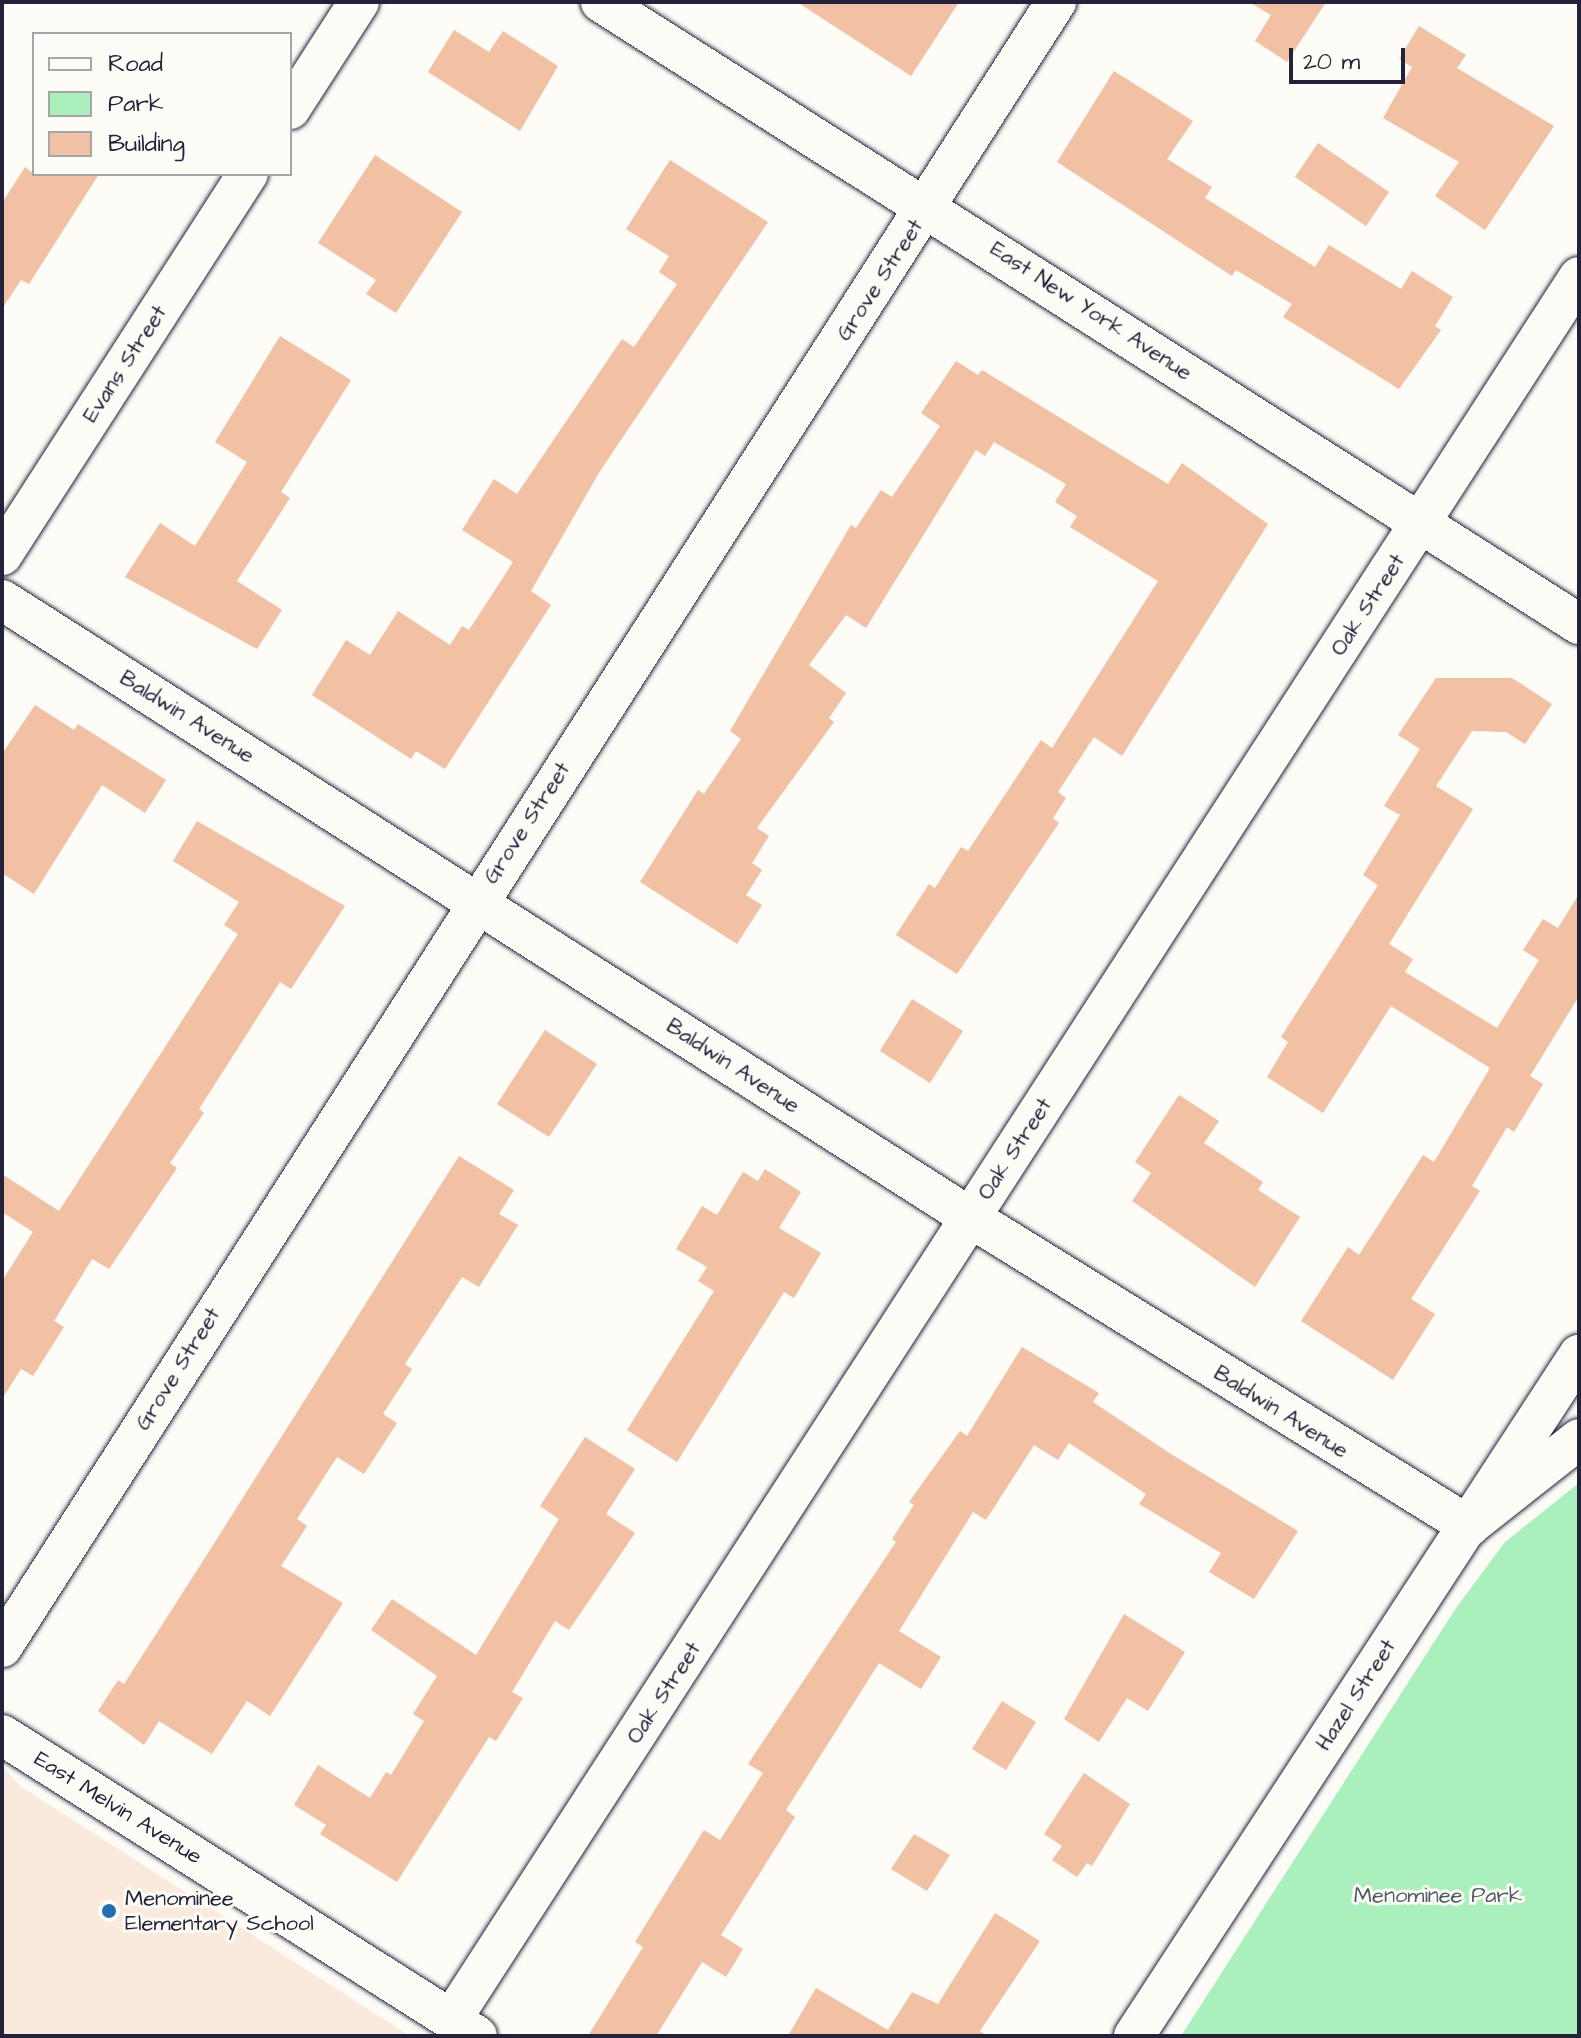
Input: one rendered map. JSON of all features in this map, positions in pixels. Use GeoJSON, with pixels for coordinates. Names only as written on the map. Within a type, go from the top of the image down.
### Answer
{"type":"FeatureCollection","features":[{"type":"Feature","properties":{"kind":"street"},"geometry":{"type":"LineString","coordinates":[[292,106],[359,2]]}},
{"type":"Feature","properties":{"kind":"street","name":"East New York Avenue"},"geometry":{"type":"LineString","coordinates":[[601,2],[928,205],[1421,526],[1579,624]]}},
{"type":"Feature","properties":{"kind":"street","name":"Grove Street"},"geometry":{"type":"LineString","coordinates":[[2,1647],[476,901],[928,205],[1056,2]]}},
{"type":"Feature","properties":{"kind":"street","name":"Evans Street"},"geometry":{"type":"LineString","coordinates":[[2,555],[247,176]]}},
{"type":"Feature","properties":{"kind":"street","name":"Oak Street"},"geometry":{"type":"LineString","coordinates":[[464,2028],[971,1218],[1421,526],[1579,277]]}},
{"type":"Feature","properties":{"kind":"street","name":"Baldwin Avenue"},"geometry":{"type":"LineString","coordinates":[[2,600],[971,1218],[1469,1526]]}},
{"type":"Feature","properties":{"kind":"street","name":"Hazel Street"},"geometry":{"type":"LineString","coordinates":[[1134,2036],[1579,1355]]}},
{"type":"Feature","properties":{"kind":"street"},"geometry":{"type":"LineString","coordinates":[[1469,1526],[1579,1439]]}},
{"type":"Feature","properties":{"kind":"street","name":"East Melvin Avenue"},"geometry":{"type":"LineString","coordinates":[[2,1735],[464,2028]]}},
{"type":"Feature","properties":{"kind":"shaded area","name":"Menominee Elementary School"},"geometry":{"type":"Polygon","coordinates":[[[2,1766],[20,1786],[410,2036],[2,2036],[2,1766]]]}},
{"type":"Feature","properties":{"kind":"green space","name":"Menominee Park"},"geometry":{"type":"Polygon","coordinates":[[[1579,1483],[1579,2036],[1181,2036],[1456,1608],[1505,1542],[1579,1483]]]}},
{"type":"Feature","properties":{"kind":"building"},"geometry":{"type":"Polygon","coordinates":[[[797,2],[959,2],[911,76],[797,2]]]}},
{"type":"Feature","properties":{"kind":"building"},"geometry":{"type":"Polygon","coordinates":[[[1249,2],[1326,2],[1287,62],[1255,41],[1271,15],[1249,2]]]}},
{"type":"Feature","properties":{"kind":"building"},"geometry":{"type":"Polygon","coordinates":[[[1419,26],[1466,55],[1457,68],[1554,126],[1485,230],[1435,196],[1459,162],[1383,118],[1412,67],[1399,59],[1419,26]]]}},
{"type":"Feature","properties":{"kind":"building"},"geometry":{"type":"Polygon","coordinates":[[[454,30],[489,52],[503,31],[558,66],[520,131],[428,72],[454,30]]]}},
{"type":"Feature","properties":{"kind":"building"},"geometry":{"type":"Polygon","coordinates":[[[1114,71],[1193,121],[1167,159],[1212,187],[1205,198],[1315,267],[1329,245],[1401,289],[1412,271],[1453,297],[1435,326],[1441,330],[1399,389],[1283,317],[1292,304],[1236,270],[1232,276],[1057,162],[1114,71]]]}},
{"type":"Feature","properties":{"kind":"building"},"geometry":{"type":"Polygon","coordinates":[[[1318,143],[1389,192],[1366,226],[1295,177],[1318,143]]]}},
{"type":"Feature","properties":{"kind":"building"},"geometry":{"type":"Polygon","coordinates":[[[375,155],[462,212],[396,313],[366,294],[376,280],[318,243],[375,155]]]}},
{"type":"Feature","properties":{"kind":"building"},"geometry":{"type":"Polygon","coordinates":[[[670,160],[768,222],[600,471],[531,591],[551,605],[445,769],[416,751],[411,759],[312,695],[346,640],[370,655],[398,611],[450,645],[462,626],[469,630],[513,562],[462,530],[494,479],[517,494],[622,339],[634,347],[677,284],[659,272],[669,256],[626,229],[670,160]]]}},
{"type":"Feature","properties":{"kind":"building"},"geometry":{"type":"Polygon","coordinates":[[[25,167],[32,176],[98,176],[29,284],[21,280],[2,309],[2,203],[25,167]]]}},
{"type":"Feature","properties":{"kind":"building"},"geometry":{"type":"Polygon","coordinates":[[[280,336],[351,380],[281,492],[290,498],[237,581],[282,610],[257,649],[125,577],[160,523],[195,546],[247,462],[215,442],[280,336]]]}},
{"type":"Feature","properties":{"kind":"building"},"geometry":{"type":"Polygon","coordinates":[[[956,361],[978,375],[982,370],[1168,484],[1182,463],[1268,524],[1122,756],[1094,737],[1058,792],[1066,798],[1053,818],[1059,823],[957,974],[896,935],[929,884],[935,888],[961,847],[968,851],[1041,740],[1052,748],[1158,581],[1070,527],[1077,516],[1055,502],[1066,484],[994,442],[985,456],[976,450],[866,628],[846,615],[809,665],[846,693],[829,718],[834,722],[757,828],[769,836],[752,863],[762,870],[746,895],[762,905],[737,944],[640,882],[698,790],[704,794],[741,739],[730,731],[851,525],[856,528],[881,490],[892,497],[940,426],[921,413],[956,361]]]}},
{"type":"Feature","properties":{"kind":"building"},"geometry":{"type":"Polygon","coordinates":[[[1436,678],[1512,678],[1552,704],[1525,744],[1506,732],[1472,731],[1436,786],[1473,809],[1389,944],[1413,959],[1405,972],[1497,1028],[1539,960],[1523,950],[1543,919],[1558,928],[1579,894],[1579,996],[1530,1076],[1543,1084],[1514,1132],[1507,1127],[1472,1186],[1480,1191],[1411,1299],[1435,1314],[1393,1380],[1301,1321],[1348,1247],[1359,1255],[1423,1155],[1434,1162],[1490,1068],[1391,1006],[1323,1113],[1267,1077],[1288,1042],[1281,1037],[1378,885],[1363,875],[1400,815],[1384,806],[1420,749],[1398,735],[1436,678]]]}},
{"type":"Feature","properties":{"kind":"building"},"geometry":{"type":"Polygon","coordinates":[[[35,705],[74,730],[78,724],[166,780],[145,813],[102,785],[34,894],[2,873],[2,754],[35,705]]]}},
{"type":"Feature","properties":{"kind":"building"},"geometry":{"type":"Polygon","coordinates":[[[197,821],[345,906],[291,989],[280,982],[199,1109],[204,1113],[170,1163],[177,1168],[109,1269],[92,1259],[54,1321],[64,1327],[33,1376],[21,1369],[2,1399],[2,1281],[33,1232],[2,1212],[2,1174],[59,1211],[238,934],[224,925],[239,902],[173,861],[197,821]]]}},
{"type":"Feature","properties":{"kind":"building"},"geometry":{"type":"Polygon","coordinates":[[[912,999],[963,1031],[930,1083],[880,1051],[912,999]]]}},
{"type":"Feature","properties":{"kind":"building"},"geometry":{"type":"Polygon","coordinates":[[[545,1030],[597,1064],[549,1137],[497,1104],[545,1030]]]}},
{"type":"Feature","properties":{"kind":"building"},"geometry":{"type":"Polygon","coordinates":[[[1179,1095],[1219,1121],[1204,1143],[1263,1182],[1258,1190],[1300,1217],[1255,1287],[1132,1201],[1151,1173],[1135,1162],[1179,1095]]]}},
{"type":"Feature","properties":{"kind":"building"},"geometry":{"type":"Polygon","coordinates":[[[459,1156],[514,1190],[499,1214],[518,1225],[479,1287],[462,1277],[405,1364],[412,1369],[383,1414],[397,1423],[364,1474],[337,1457],[297,1519],[307,1526],[281,1566],[343,1603],[270,1716],[247,1701],[212,1754],[159,1721],[144,1745],[98,1711],[118,1680],[124,1684],[459,1156]]]}},
{"type":"Feature","properties":{"kind":"building"},"geometry":{"type":"Polygon","coordinates":[[[765,1169],[801,1192],[779,1228],[821,1253],[794,1298],[784,1292],[677,1462],[627,1430],[714,1291],[698,1281],[707,1267],[676,1249],[702,1206],[717,1215],[743,1172],[758,1181],[765,1169]]]}},
{"type":"Feature","properties":{"kind":"building"},"geometry":{"type":"Polygon","coordinates":[[[1022,1347],[1099,1393],[1093,1402],[1171,1454],[1298,1531],[1254,1599],[1209,1572],[1221,1553],[1139,1504],[1146,1494],[1069,1443],[1058,1460],[1034,1445],[986,1520],[973,1512],[899,1631],[941,1657],[921,1689],[879,1663],[786,1810],[795,1817],[721,1935],[743,1949],[726,1977],[702,1962],[656,2036],[588,2036],[643,1947],[635,1942],[704,1830],[720,1840],[763,1773],[748,1764],[896,1542],[892,1539],[914,1505],[909,1502],[960,1431],[967,1436],[1022,1347]]]}},
{"type":"Feature","properties":{"kind":"building"},"geometry":{"type":"Polygon","coordinates":[[[585,1437],[635,1469],[606,1514],[635,1533],[569,1630],[555,1621],[512,1692],[523,1698],[496,1741],[489,1737],[397,1882],[320,1834],[326,1825],[294,1805],[318,1765],[370,1798],[386,1772],[391,1775],[424,1721],[413,1714],[437,1676],[371,1630],[392,1599],[476,1655],[559,1519],[540,1506],[585,1437]]]}},
{"type":"Feature","properties":{"kind":"building"},"geometry":{"type":"Polygon","coordinates":[[[1124,1614],[1185,1652],[1148,1711],[1127,1698],[1099,1742],[1064,1719],[1124,1614]]]}},
{"type":"Feature","properties":{"kind":"building"},"geometry":{"type":"Polygon","coordinates":[[[1002,1701],[1036,1722],[1006,1770],[972,1749],[1002,1701]]]}},
{"type":"Feature","properties":{"kind":"building"},"geometry":{"type":"Polygon","coordinates":[[[1084,1773],[1130,1804],[1092,1866],[1087,1863],[1077,1877],[1052,1860],[1062,1846],[1044,1834],[1084,1773]]]}},
{"type":"Feature","properties":{"kind":"building"},"geometry":{"type":"Polygon","coordinates":[[[914,1834],[950,1855],[927,1891],[891,1869],[914,1834]]]}},
{"type":"Feature","properties":{"kind":"building"},"geometry":{"type":"Polygon","coordinates":[[[995,1913],[1040,1941],[980,2031],[987,2036],[788,2036],[816,1988],[888,2030],[912,1992],[938,2004],[995,1913]]]}},
{"type":"Feature","properties":{"kind":"place","name":"Menominee Elementary School"},"geometry":{"type":"Point","coordinates":[109,1911]}}]}
